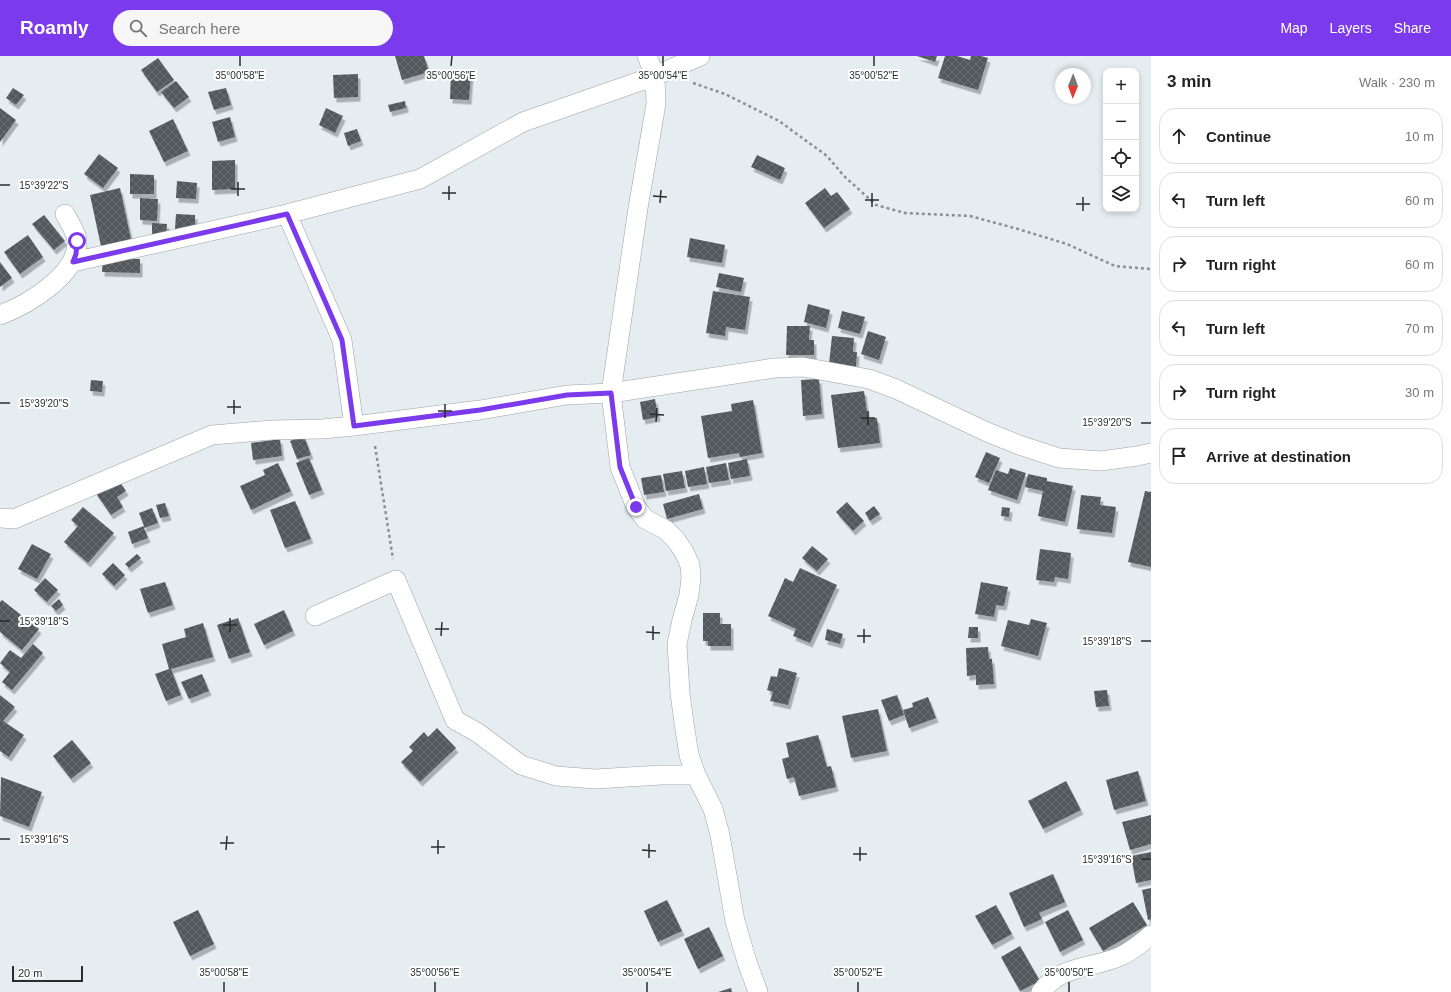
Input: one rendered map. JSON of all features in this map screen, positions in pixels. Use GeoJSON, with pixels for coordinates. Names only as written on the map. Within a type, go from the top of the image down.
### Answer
{"type":"FeatureCollection","features":[{"type":"Feature","properties":{"kind":"street"},"geometry":{"type":"LineString","coordinates":[[647,56],[658,74],[656,104],[638,208],[611,393],[620,467],[636,507],[645,518],[666,530],[676,540],[690,565],[691,578],[689,596],[677,644],[680,693],[689,755],[696,775],[713,809],[720,836],[735,921],[747,962],[758,992]]}},
{"type":"Feature","properties":{"kind":"street"},"geometry":{"type":"LineString","coordinates":[[73,262],[287,214],[420,179],[523,122],[658,74],[700,56]]}},
{"type":"Feature","properties":{"kind":"street"},"geometry":{"type":"LineString","coordinates":[[0,315],[15,309],[53,284],[73,262],[76,254],[77,241],[65,214]]}},
{"type":"Feature","properties":{"kind":"street"},"geometry":{"type":"LineString","coordinates":[[287,214],[342,340],[363,424]]}},
{"type":"Feature","properties":{"kind":"street"},"geometry":{"type":"LineString","coordinates":[[0,518],[14,519],[212,435],[273,430],[322,429],[480,410],[567,395],[611,393],[774,368],[804,367],[840,373],[875,382],[896,389],[987,432],[1019,445],[1059,458],[1101,461],[1137,456],[1151,452]]}},
{"type":"Feature","properties":{"kind":"street"},"geometry":{"type":"LineString","coordinates":[[315,616],[396,580],[455,720],[478,734],[521,765],[556,776],[595,780],[661,775],[696,775]]}},
{"type":"Feature","properties":{"kind":"street"},"geometry":{"type":"LineString","coordinates":[[1041,992],[1048,982],[1061,974],[1120,957],[1138,946],[1151,935]]}},
{"type":"Feature","properties":{"kind":"path"},"geometry":{"type":"LineString","coordinates":[[658,74],[725,94],[779,121],[827,156],[844,176],[876,205],[905,213],[970,216],[1067,244],[1115,266],[1151,269]]}},
{"type":"Feature","properties":{"kind":"path"},"geometry":{"type":"LineString","coordinates":[[363,424],[396,580]]}},
{"type":"Feature","properties":{"kind":"building"},"geometry":{"type":"Polygon","coordinates":[[[395,56],[424,56],[429,72],[402,80],[395,56]]]}},
{"type":"Feature","properties":{"kind":"building"},"geometry":{"type":"Polygon","coordinates":[[[917,56],[937,56],[935,62],[917,56]]]}},
{"type":"Feature","properties":{"kind":"building"},"geometry":{"type":"Polygon","coordinates":[[[945,56],[957,56],[970,60],[971,56],[988,58],[978,90],[938,78],[945,56]]]}},
{"type":"Feature","properties":{"kind":"building"},"geometry":{"type":"Polygon","coordinates":[[[158,58],[174,80],[157,92],[141,70],[158,58]]]}},
{"type":"Feature","properties":{"kind":"building"},"geometry":{"type":"Polygon","coordinates":[[[451,72],[471,73],[469,100],[450,99],[451,72]]]}},
{"type":"Feature","properties":{"kind":"building"},"geometry":{"type":"Polygon","coordinates":[[[358,74],[358,97],[334,98],[333,75],[358,74]]]}},
{"type":"Feature","properties":{"kind":"building"},"geometry":{"type":"Polygon","coordinates":[[[176,81],[189,97],[174,108],[161,92],[176,81]]]}},
{"type":"Feature","properties":{"kind":"building"},"geometry":{"type":"Polygon","coordinates":[[[13,88],[24,95],[16,105],[6,98],[13,88]]]}},
{"type":"Feature","properties":{"kind":"building"},"geometry":{"type":"Polygon","coordinates":[[[226,88],[231,105],[214,110],[208,92],[226,88]]]}},
{"type":"Feature","properties":{"kind":"building"},"geometry":{"type":"Polygon","coordinates":[[[405,101],[406,108],[390,112],[388,105],[405,101]]]}},
{"type":"Feature","properties":{"kind":"building"},"geometry":{"type":"Polygon","coordinates":[[[0,108],[16,120],[0,142],[0,108]]]}},
{"type":"Feature","properties":{"kind":"building"},"geometry":{"type":"Polygon","coordinates":[[[326,108],[343,116],[335,133],[319,125],[326,108]]]}},
{"type":"Feature","properties":{"kind":"building"},"geometry":{"type":"Polygon","coordinates":[[[230,117],[235,137],[218,142],[212,122],[230,117]]]}},
{"type":"Feature","properties":{"kind":"building"},"geometry":{"type":"Polygon","coordinates":[[[173,119],[188,151],[164,162],[149,131],[173,119]]]}},
{"type":"Feature","properties":{"kind":"building"},"geometry":{"type":"Polygon","coordinates":[[[357,129],[361,141],[348,146],[344,133],[357,129]]]}},
{"type":"Feature","properties":{"kind":"building"},"geometry":{"type":"Polygon","coordinates":[[[99,154],[118,168],[103,188],[84,174],[99,154]]]}},
{"type":"Feature","properties":{"kind":"building"},"geometry":{"type":"Polygon","coordinates":[[[757,155],[785,168],[780,180],[751,167],[757,155]]]}},
{"type":"Feature","properties":{"kind":"building"},"geometry":{"type":"Polygon","coordinates":[[[235,160],[235,189],[212,190],[212,161],[235,160]]]}},
{"type":"Feature","properties":{"kind":"building"},"geometry":{"type":"Polygon","coordinates":[[[130,174],[154,175],[154,194],[130,194],[130,174]]]}},
{"type":"Feature","properties":{"kind":"building"},"geometry":{"type":"Polygon","coordinates":[[[177,181],[197,183],[196,199],[176,198],[177,181]]]}},
{"type":"Feature","properties":{"kind":"building"},"geometry":{"type":"Polygon","coordinates":[[[120,188],[132,244],[102,251],[90,195],[120,188]]]}},
{"type":"Feature","properties":{"kind":"building"},"geometry":{"type":"Polygon","coordinates":[[[825,188],[831,196],[837,192],[850,209],[824,228],[805,203],[825,188]]]}},
{"type":"Feature","properties":{"kind":"building"},"geometry":{"type":"Polygon","coordinates":[[[140,198],[158,199],[157,221],[140,220],[140,198]]]}},
{"type":"Feature","properties":{"kind":"building"},"geometry":{"type":"Polygon","coordinates":[[[176,214],[195,215],[195,229],[175,229],[176,214]]]}},
{"type":"Feature","properties":{"kind":"building"},"geometry":{"type":"Polygon","coordinates":[[[44,215],[65,241],[54,250],[32,224],[44,215]]]}},
{"type":"Feature","properties":{"kind":"building"},"geometry":{"type":"Polygon","coordinates":[[[152,223],[167,224],[166,238],[152,237],[152,223]]]}},
{"type":"Feature","properties":{"kind":"building"},"geometry":{"type":"Polygon","coordinates":[[[28,235],[43,257],[20,274],[4,252],[28,235]]]}},
{"type":"Feature","properties":{"kind":"building"},"geometry":{"type":"Polygon","coordinates":[[[690,238],[725,245],[722,263],[687,257],[690,238]]]}},
{"type":"Feature","properties":{"kind":"building"},"geometry":{"type":"Polygon","coordinates":[[[103,258],[140,259],[140,273],[102,272],[103,258]]]}},
{"type":"Feature","properties":{"kind":"building"},"geometry":{"type":"Polygon","coordinates":[[[0,262],[12,278],[0,287],[0,262]]]}},
{"type":"Feature","properties":{"kind":"building"},"geometry":{"type":"Polygon","coordinates":[[[719,273],[744,278],[741,292],[716,287],[719,273]]]}},
{"type":"Feature","properties":{"kind":"building"},"geometry":{"type":"Polygon","coordinates":[[[713,291],[750,297],[745,330],[726,327],[725,336],[706,333],[713,291]]]}},
{"type":"Feature","properties":{"kind":"building"},"geometry":{"type":"Polygon","coordinates":[[[808,304],[830,310],[826,328],[804,322],[808,304]]]}},
{"type":"Feature","properties":{"kind":"building"},"geometry":{"type":"Polygon","coordinates":[[[842,311],[865,317],[860,334],[838,328],[842,311]]]}},
{"type":"Feature","properties":{"kind":"building"},"geometry":{"type":"Polygon","coordinates":[[[787,326],[810,326],[809,340],[814,340],[814,355],[786,355],[787,326]]]}},
{"type":"Feature","properties":{"kind":"building"},"geometry":{"type":"Polygon","coordinates":[[[868,331],[886,337],[879,360],[861,354],[868,331]]]}},
{"type":"Feature","properties":{"kind":"building"},"geometry":{"type":"Polygon","coordinates":[[[832,336],[854,338],[853,352],[857,352],[856,367],[829,364],[832,336]]]}},
{"type":"Feature","properties":{"kind":"building"},"geometry":{"type":"Polygon","coordinates":[[[819,379],[822,414],[803,416],[801,380],[819,379]]]}},
{"type":"Feature","properties":{"kind":"building"},"geometry":{"type":"Polygon","coordinates":[[[91,380],[103,381],[102,392],[90,391],[91,380]]]}},
{"type":"Feature","properties":{"kind":"building"},"geometry":{"type":"Polygon","coordinates":[[[864,391],[868,419],[877,418],[880,443],[838,448],[831,395],[864,391]]]}},
{"type":"Feature","properties":{"kind":"building"},"geometry":{"type":"Polygon","coordinates":[[[655,399],[658,417],[643,420],[640,402],[655,399]]]}},
{"type":"Feature","properties":{"kind":"building"},"geometry":{"type":"Polygon","coordinates":[[[753,400],[762,453],[740,457],[739,453],[708,458],[701,416],[732,411],[731,404],[753,400]]]}},
{"type":"Feature","properties":{"kind":"building"},"geometry":{"type":"Polygon","coordinates":[[[304,436],[311,455],[297,459],[290,441],[304,436]]]}},
{"type":"Feature","properties":{"kind":"building"},"geometry":{"type":"Polygon","coordinates":[[[280,439],[282,456],[253,460],[251,443],[280,439]]]}},
{"type":"Feature","properties":{"kind":"building"},"geometry":{"type":"Polygon","coordinates":[[[986,452],[1000,458],[989,483],[975,477],[986,452]]]}},
{"type":"Feature","properties":{"kind":"building"},"geometry":{"type":"Polygon","coordinates":[[[309,458],[322,490],[309,495],[296,463],[309,458]]]}},
{"type":"Feature","properties":{"kind":"building"},"geometry":{"type":"Polygon","coordinates":[[[747,459],[750,476],[731,479],[728,463],[747,459]]]}},
{"type":"Feature","properties":{"kind":"building"},"geometry":{"type":"Polygon","coordinates":[[[278,463],[291,491],[251,510],[240,486],[265,475],[263,470],[278,463]]]}},
{"type":"Feature","properties":{"kind":"building"},"geometry":{"type":"Polygon","coordinates":[[[726,463],[729,480],[709,483],[706,467],[726,463]]]}},
{"type":"Feature","properties":{"kind":"building"},"geometry":{"type":"Polygon","coordinates":[[[704,467],[707,484],[688,487],[685,471],[704,467]]]}},
{"type":"Feature","properties":{"kind":"building"},"geometry":{"type":"Polygon","coordinates":[[[1010,468],[1026,473],[1017,500],[988,490],[996,470],[1008,474],[1010,468]]]}},
{"type":"Feature","properties":{"kind":"building"},"geometry":{"type":"Polygon","coordinates":[[[682,471],[685,488],[666,491],[663,474],[682,471]]]}},
{"type":"Feature","properties":{"kind":"building"},"geometry":{"type":"Polygon","coordinates":[[[1028,474],[1047,478],[1047,481],[1073,486],[1065,522],[1038,516],[1043,491],[1025,487],[1028,474]]]}},
{"type":"Feature","properties":{"kind":"building"},"geometry":{"type":"Polygon","coordinates":[[[661,475],[664,492],[644,495],[641,478],[661,475]]]}},
{"type":"Feature","properties":{"kind":"building"},"geometry":{"type":"Polygon","coordinates":[[[117,478],[126,491],[117,497],[123,507],[111,515],[95,492],[117,478]]]}},
{"type":"Feature","properties":{"kind":"building"},"geometry":{"type":"Polygon","coordinates":[[[1145,491],[1151,492],[1151,567],[1128,562],[1145,491]]]}},
{"type":"Feature","properties":{"kind":"building"},"geometry":{"type":"Polygon","coordinates":[[[699,494],[703,509],[667,519],[663,504],[699,494]]]}},
{"type":"Feature","properties":{"kind":"building"},"geometry":{"type":"Polygon","coordinates":[[[1081,495],[1101,497],[1100,505],[1116,507],[1112,533],[1077,529],[1081,495]]]}},
{"type":"Feature","properties":{"kind":"building"},"geometry":{"type":"Polygon","coordinates":[[[295,501],[311,539],[285,548],[270,510],[295,501]]]}},
{"type":"Feature","properties":{"kind":"building"},"geometry":{"type":"Polygon","coordinates":[[[847,502],[864,521],[853,531],[836,512],[847,502]]]}},
{"type":"Feature","properties":{"kind":"building"},"geometry":{"type":"Polygon","coordinates":[[[165,503],[169,516],[160,518],[156,505],[165,503]]]}},
{"type":"Feature","properties":{"kind":"building"},"geometry":{"type":"Polygon","coordinates":[[[874,506],[880,514],[870,521],[865,513],[874,506]]]}},
{"type":"Feature","properties":{"kind":"building"},"geometry":{"type":"Polygon","coordinates":[[[83,507],[114,533],[88,563],[64,542],[78,526],[71,520],[83,507]]]}},
{"type":"Feature","properties":{"kind":"building"},"geometry":{"type":"Polygon","coordinates":[[[1002,507],[1010,508],[1009,517],[1001,516],[1002,507]]]}},
{"type":"Feature","properties":{"kind":"building"},"geometry":{"type":"Polygon","coordinates":[[[152,508],[158,523],[144,528],[148,538],[132,544],[128,532],[144,526],[139,513],[152,508]]]}},
{"type":"Feature","properties":{"kind":"building"},"geometry":{"type":"Polygon","coordinates":[[[32,544],[51,554],[37,579],[18,569],[32,544]]]}},
{"type":"Feature","properties":{"kind":"building"},"geometry":{"type":"Polygon","coordinates":[[[812,546],[828,559],[817,571],[802,558],[812,546]]]}},
{"type":"Feature","properties":{"kind":"building"},"geometry":{"type":"Polygon","coordinates":[[[1040,549],[1071,553],[1068,579],[1055,577],[1054,582],[1036,580],[1040,549]]]}},
{"type":"Feature","properties":{"kind":"building"},"geometry":{"type":"Polygon","coordinates":[[[137,554],[141,558],[129,568],[125,564],[137,554]]]}},
{"type":"Feature","properties":{"kind":"building"},"geometry":{"type":"Polygon","coordinates":[[[113,563],[125,575],[114,586],[102,574],[113,563]]]}},
{"type":"Feature","properties":{"kind":"building"},"geometry":{"type":"Polygon","coordinates":[[[800,568],[837,585],[810,643],[793,636],[796,629],[768,616],[785,578],[793,582],[800,568]]]}},
{"type":"Feature","properties":{"kind":"building"},"geometry":{"type":"Polygon","coordinates":[[[45,578],[58,590],[47,602],[34,590],[45,578]]]}},
{"type":"Feature","properties":{"kind":"building"},"geometry":{"type":"Polygon","coordinates":[[[165,582],[173,605],[148,613],[140,589],[165,582]]]}},
{"type":"Feature","properties":{"kind":"building"},"geometry":{"type":"Polygon","coordinates":[[[981,582],[1008,587],[1004,606],[996,605],[994,617],[975,614],[981,582]]]}},
{"type":"Feature","properties":{"kind":"building"},"geometry":{"type":"Polygon","coordinates":[[[59,599],[63,605],[56,611],[51,606],[59,599]]]}},
{"type":"Feature","properties":{"kind":"building"},"geometry":{"type":"Polygon","coordinates":[[[2,600],[39,629],[22,650],[0,632],[0,602],[2,600]]]}},
{"type":"Feature","properties":{"kind":"building"},"geometry":{"type":"Polygon","coordinates":[[[284,610],[293,631],[264,645],[254,624],[284,610]]]}},
{"type":"Feature","properties":{"kind":"building"},"geometry":{"type":"Polygon","coordinates":[[[703,613],[720,613],[720,624],[731,624],[731,646],[708,646],[708,641],[703,641],[703,613]]]}},
{"type":"Feature","properties":{"kind":"building"},"geometry":{"type":"Polygon","coordinates":[[[238,618],[250,652],[229,659],[217,625],[238,618]]]}},
{"type":"Feature","properties":{"kind":"building"},"geometry":{"type":"Polygon","coordinates":[[[1031,619],[1047,623],[1038,656],[1001,646],[1008,620],[1029,625],[1031,619]]]}},
{"type":"Feature","properties":{"kind":"building"},"geometry":{"type":"Polygon","coordinates":[[[203,623],[213,657],[171,669],[181,695],[166,701],[155,674],[169,669],[162,644],[186,637],[184,629],[203,623]]]}},
{"type":"Feature","properties":{"kind":"building"},"geometry":{"type":"Polygon","coordinates":[[[969,627],[978,627],[978,638],[968,638],[969,627]]]}},
{"type":"Feature","properties":{"kind":"building"},"geometry":{"type":"Polygon","coordinates":[[[827,629],[843,634],[840,644],[825,640],[827,629]]]}},
{"type":"Feature","properties":{"kind":"building"},"geometry":{"type":"Polygon","coordinates":[[[33,644],[43,653],[12,690],[2,682],[10,672],[0,663],[10,650],[21,658],[33,644]]]}},
{"type":"Feature","properties":{"kind":"building"},"geometry":{"type":"Polygon","coordinates":[[[988,647],[989,659],[992,659],[994,684],[976,685],[976,675],[967,676],[966,648],[988,647]]]}},
{"type":"Feature","properties":{"kind":"building"},"geometry":{"type":"Polygon","coordinates":[[[779,668],[797,673],[788,705],[770,701],[773,692],[767,690],[771,676],[777,677],[779,668]]]}},
{"type":"Feature","properties":{"kind":"building"},"geometry":{"type":"Polygon","coordinates":[[[202,674],[209,691],[189,699],[181,682],[202,674]]]}},
{"type":"Feature","properties":{"kind":"building"},"geometry":{"type":"Polygon","coordinates":[[[1107,690],[1109,706],[1096,707],[1094,691],[1107,690]]]}},
{"type":"Feature","properties":{"kind":"building"},"geometry":{"type":"Polygon","coordinates":[[[0,695],[15,707],[3,721],[24,735],[9,757],[0,751],[0,695]]]}},
{"type":"Feature","properties":{"kind":"building"},"geometry":{"type":"Polygon","coordinates":[[[897,695],[904,715],[889,721],[881,700],[897,695]]]}},
{"type":"Feature","properties":{"kind":"building"},"geometry":{"type":"Polygon","coordinates":[[[928,697],[936,718],[909,728],[903,710],[913,707],[912,703],[928,697]]]}},
{"type":"Feature","properties":{"kind":"building"},"geometry":{"type":"Polygon","coordinates":[[[878,709],[887,751],[851,758],[842,716],[878,709]]]}},
{"type":"Feature","properties":{"kind":"building"},"geometry":{"type":"Polygon","coordinates":[[[437,728],[456,748],[420,782],[401,762],[413,751],[409,747],[424,732],[428,737],[437,728]]]}},
{"type":"Feature","properties":{"kind":"building"},"geometry":{"type":"Polygon","coordinates":[[[818,735],[827,767],[831,766],[836,787],[799,796],[794,777],[787,779],[782,759],[789,757],[786,743],[818,735]]]}},
{"type":"Feature","properties":{"kind":"building"},"geometry":{"type":"Polygon","coordinates":[[[72,740],[91,763],[71,779],[53,756],[72,740]]]}},
{"type":"Feature","properties":{"kind":"building"},"geometry":{"type":"Polygon","coordinates":[[[1138,771],[1146,801],[1114,810],[1106,780],[1138,771]]]}},
{"type":"Feature","properties":{"kind":"building"},"geometry":{"type":"Polygon","coordinates":[[[1,777],[42,792],[29,827],[0,816],[1,777]]]}},
{"type":"Feature","properties":{"kind":"building"},"geometry":{"type":"Polygon","coordinates":[[[1066,781],[1081,810],[1043,829],[1028,801],[1066,781]]]}},
{"type":"Feature","properties":{"kind":"building"},"geometry":{"type":"Polygon","coordinates":[[[1151,815],[1151,844],[1130,850],[1122,822],[1151,815]]]}},
{"type":"Feature","properties":{"kind":"building"},"geometry":{"type":"Polygon","coordinates":[[[1151,852],[1151,880],[1136,883],[1131,856],[1151,852]]]}},
{"type":"Feature","properties":{"kind":"building"},"geometry":{"type":"Polygon","coordinates":[[[1053,874],[1065,902],[1039,913],[1042,919],[1024,927],[1009,893],[1053,874]]]}},
{"type":"Feature","properties":{"kind":"building"},"geometry":{"type":"Polygon","coordinates":[[[1151,888],[1151,919],[1148,920],[1142,890],[1151,888]]]}},
{"type":"Feature","properties":{"kind":"building"},"geometry":{"type":"Polygon","coordinates":[[[667,900],[682,931],[658,942],[644,911],[667,900]]]}},
{"type":"Feature","properties":{"kind":"building"},"geometry":{"type":"Polygon","coordinates":[[[1133,902],[1147,925],[1103,951],[1089,928],[1133,902]]]}},
{"type":"Feature","properties":{"kind":"building"},"geometry":{"type":"Polygon","coordinates":[[[996,905],[1012,934],[992,945],[975,916],[996,905]]]}},
{"type":"Feature","properties":{"kind":"building"},"geometry":{"type":"Polygon","coordinates":[[[198,910],[214,944],[190,956],[173,922],[198,910]]]}},
{"type":"Feature","properties":{"kind":"building"},"geometry":{"type":"Polygon","coordinates":[[[1068,910],[1083,940],[1060,952],[1045,922],[1068,910]]]}},
{"type":"Feature","properties":{"kind":"building"},"geometry":{"type":"Polygon","coordinates":[[[709,927],[723,956],[698,969],[684,939],[709,927]]]}},
{"type":"Feature","properties":{"kind":"building"},"geometry":{"type":"Polygon","coordinates":[[[1020,946],[1040,981],[1020,991],[1001,957],[1020,946]]]}},
{"type":"Feature","properties":{"kind":"building"},"geometry":{"type":"Polygon","coordinates":[[[731,988],[732,992],[718,992],[731,988]]]}},
{"type":"Feature","properties":{"kind":"route"},"geometry":{"type":"LineString","coordinates":[[77,241],[76,254],[73,262],[287,214],[342,340],[354,426],[480,410],[567,395],[611,393],[620,467],[636,507]]}}]}
